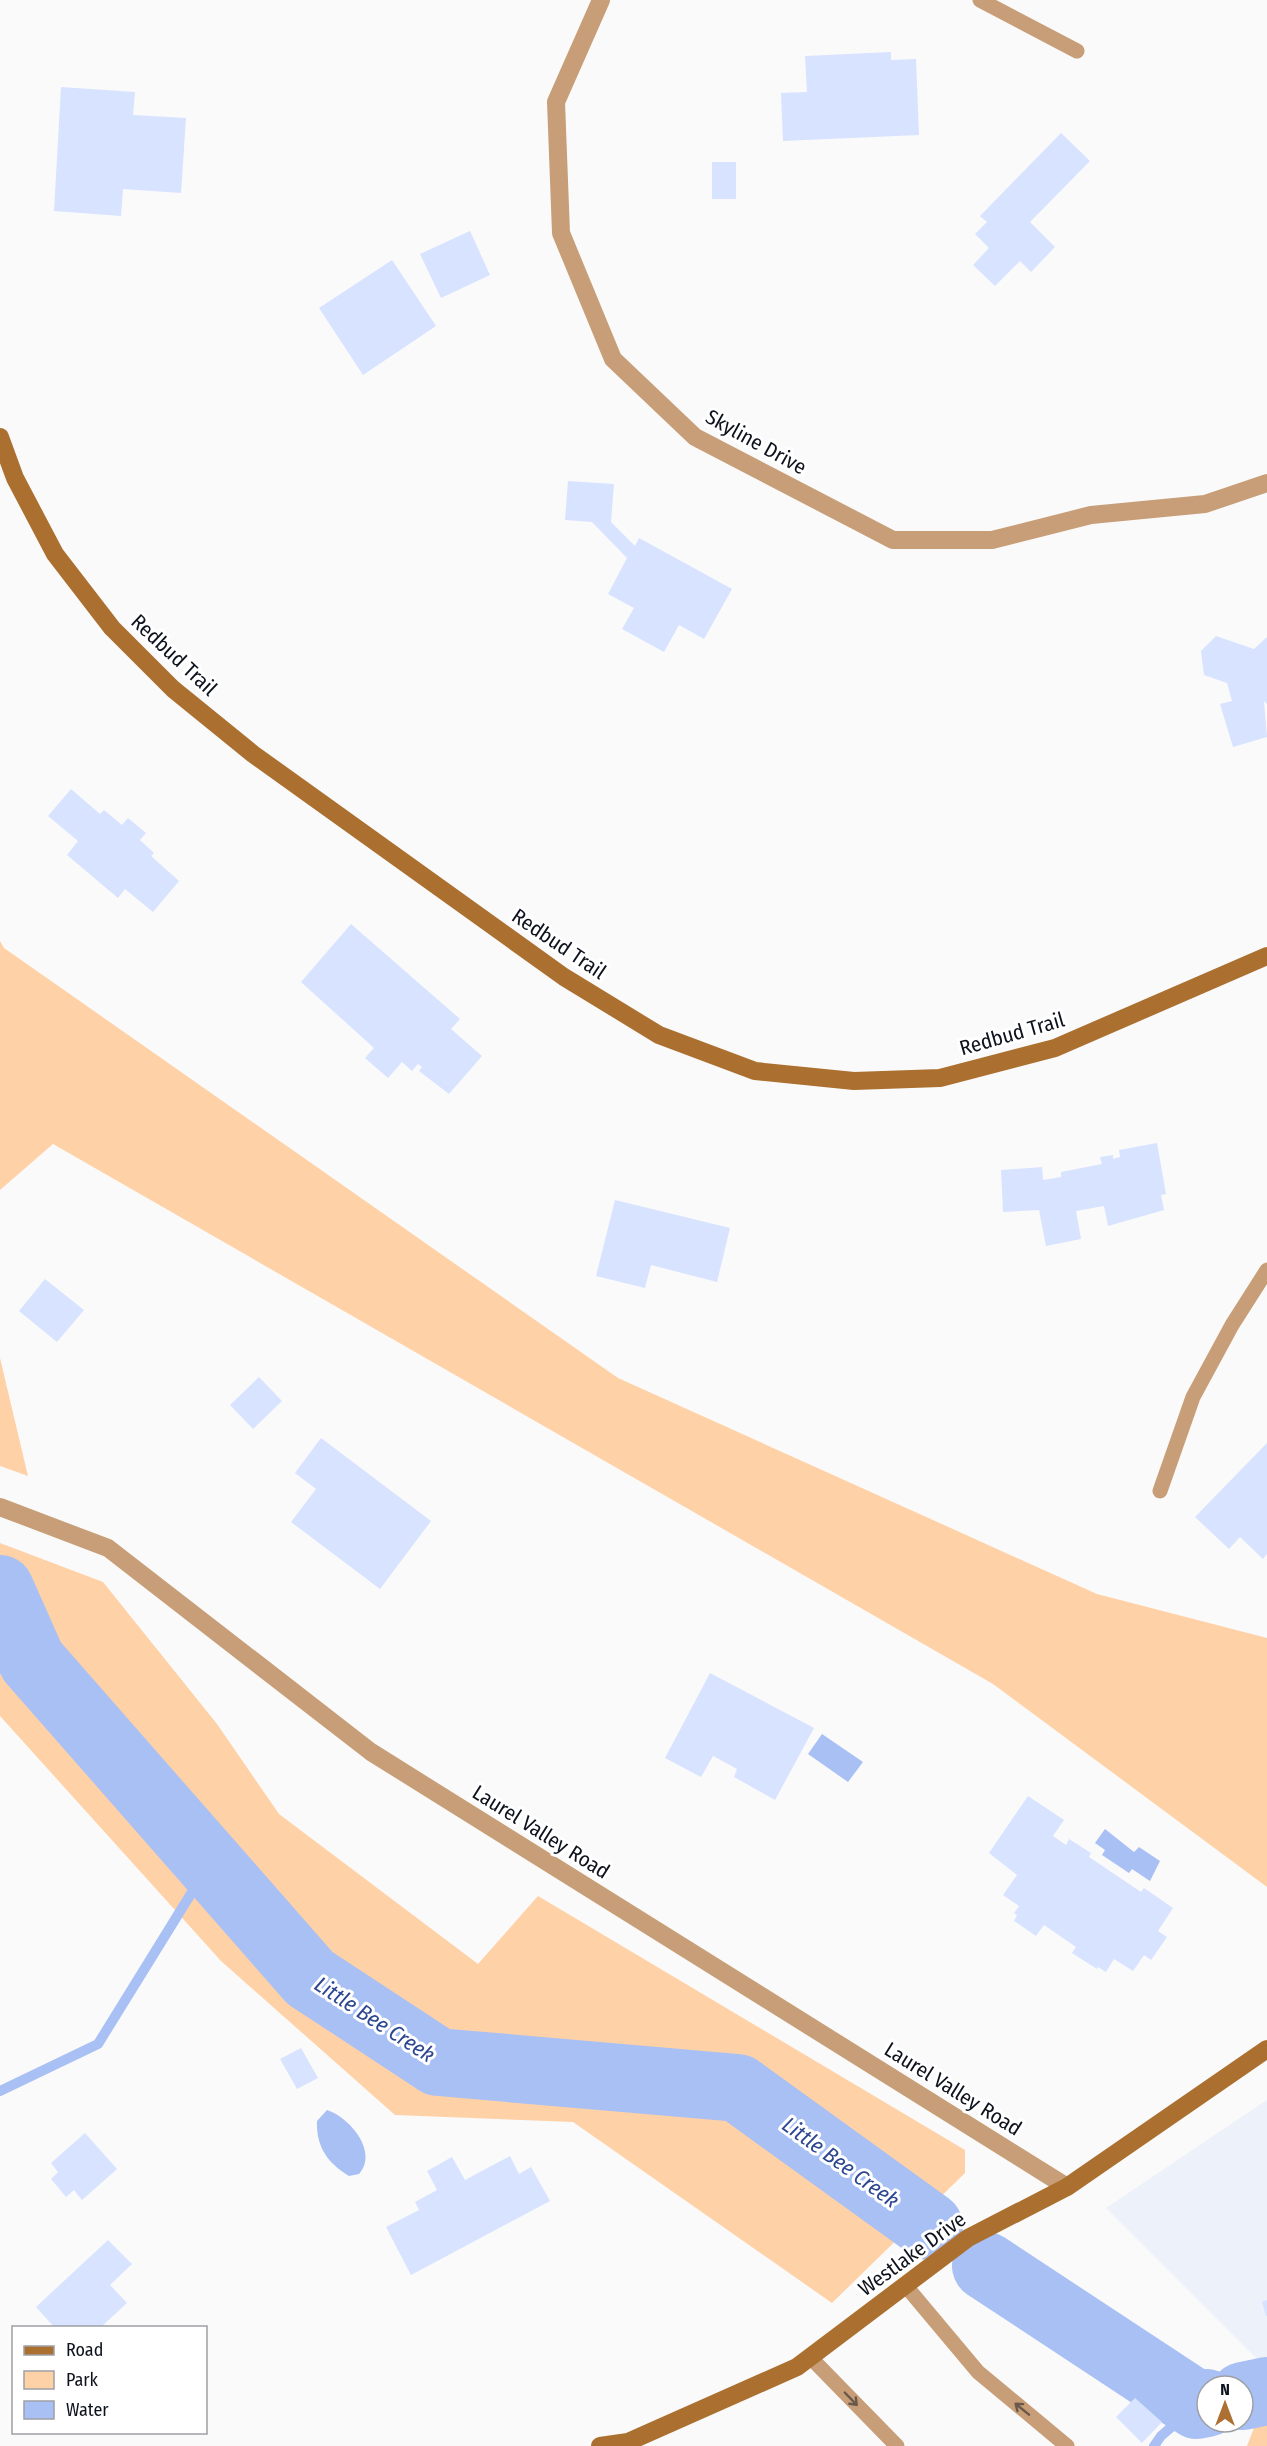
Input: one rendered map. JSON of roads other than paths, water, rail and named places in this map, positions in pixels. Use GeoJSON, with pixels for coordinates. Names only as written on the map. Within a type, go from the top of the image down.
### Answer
{"type":"FeatureCollection","features":[{"type":"Feature","properties":{"kind":"street","name":"Skyline Drive"},"geometry":{"type":"LineString","coordinates":[[601,0],[556,102],[561,233],[613,359],[695,437],[893,540],[992,540],[1091,515],[1205,504],[1267,483]]}},
{"type":"Feature","properties":{"kind":"street","name":"Redbud Trail"},"geometry":{"type":"LineString","coordinates":[[0,436],[15,478],[56,554],[112,628],[173,689],[253,754],[564,977],[659,1035],[755,1071],[854,1081],[940,1078],[1055,1048],[1267,956]]}},
{"type":"Feature","properties":{"kind":"street","name":"Laurel Valley Road"},"geometry":{"type":"LineString","coordinates":[[0,1507],[108,1548],[371,1752],[1067,2187]]}},
{"type":"Feature","properties":{"kind":"street","name":"Westlake Drive"},"geometry":{"type":"LineString","coordinates":[[600,2446],[628,2442],[797,2367],[968,2238],[1067,2187],[1267,2049]]}},
{"type":"Feature","properties":{"kind":"lane"},"geometry":{"type":"LineString","coordinates":[[980,0],[1077,51]]}},
{"type":"Feature","properties":{"kind":"lane"},"geometry":{"type":"LineString","coordinates":[[1160,1491],[1193,1397],[1232,1325],[1267,1270]]}},
{"type":"Feature","properties":{"kind":"lane"},"geometry":{"type":"LineString","coordinates":[[905,2285],[978,2372],[1067,2446]]}},
{"type":"Feature","properties":{"kind":"lane"},"geometry":{"type":"LineString","coordinates":[[810,2357],[897,2446]]}},
{"type":"Feature","properties":{"kind":"water"},"geometry":{"type":"Polygon","coordinates":[[[822,1734],[863,1762],[848,1782],[808,1754],[822,1734]]]}},
{"type":"Feature","properties":{"kind":"water"},"geometry":{"type":"Polygon","coordinates":[[[1105,1829],[1134,1852],[1139,1847],[1160,1861],[1150,1881],[1132,1869],[1129,1873],[1102,1855],[1105,1850],[1095,1843],[1105,1829]]]}},
{"type":"Feature","properties":{"kind":"water"},"geometry":{"type":"Polygon","coordinates":[[[327,2110],[344,2120],[359,2136],[366,2155],[359,2174],[349,2176],[324,2153],[318,2138],[317,2121],[327,2110]]]}},
{"type":"Feature","properties":{"kind":"waterway","name":"Little Bee Creek"},"geometry":{"type":"LineString","coordinates":[[0,1589],[32,1661],[310,1978],[438,2062],[738,2088],[929,2226]]}},
{"type":"Feature","properties":{"kind":"waterway"},"geometry":{"type":"LineString","coordinates":[[0,2091],[98,2044],[210,1863]]}},
{"type":"Feature","properties":{"kind":"waterway","name":"Little Bee Creek"},"geometry":{"type":"LineString","coordinates":[[986,2266],[1195,2404]]}},
{"type":"Feature","properties":{"kind":"waterway","name":"Little Bee Creek"},"geometry":{"type":"LineString","coordinates":[[1255,2394],[1267,2391]]}},
{"type":"Feature","properties":{"kind":"waterway"},"geometry":{"type":"LineString","coordinates":[[1154,2446],[1161,2436],[1195,2407]]}}]}
